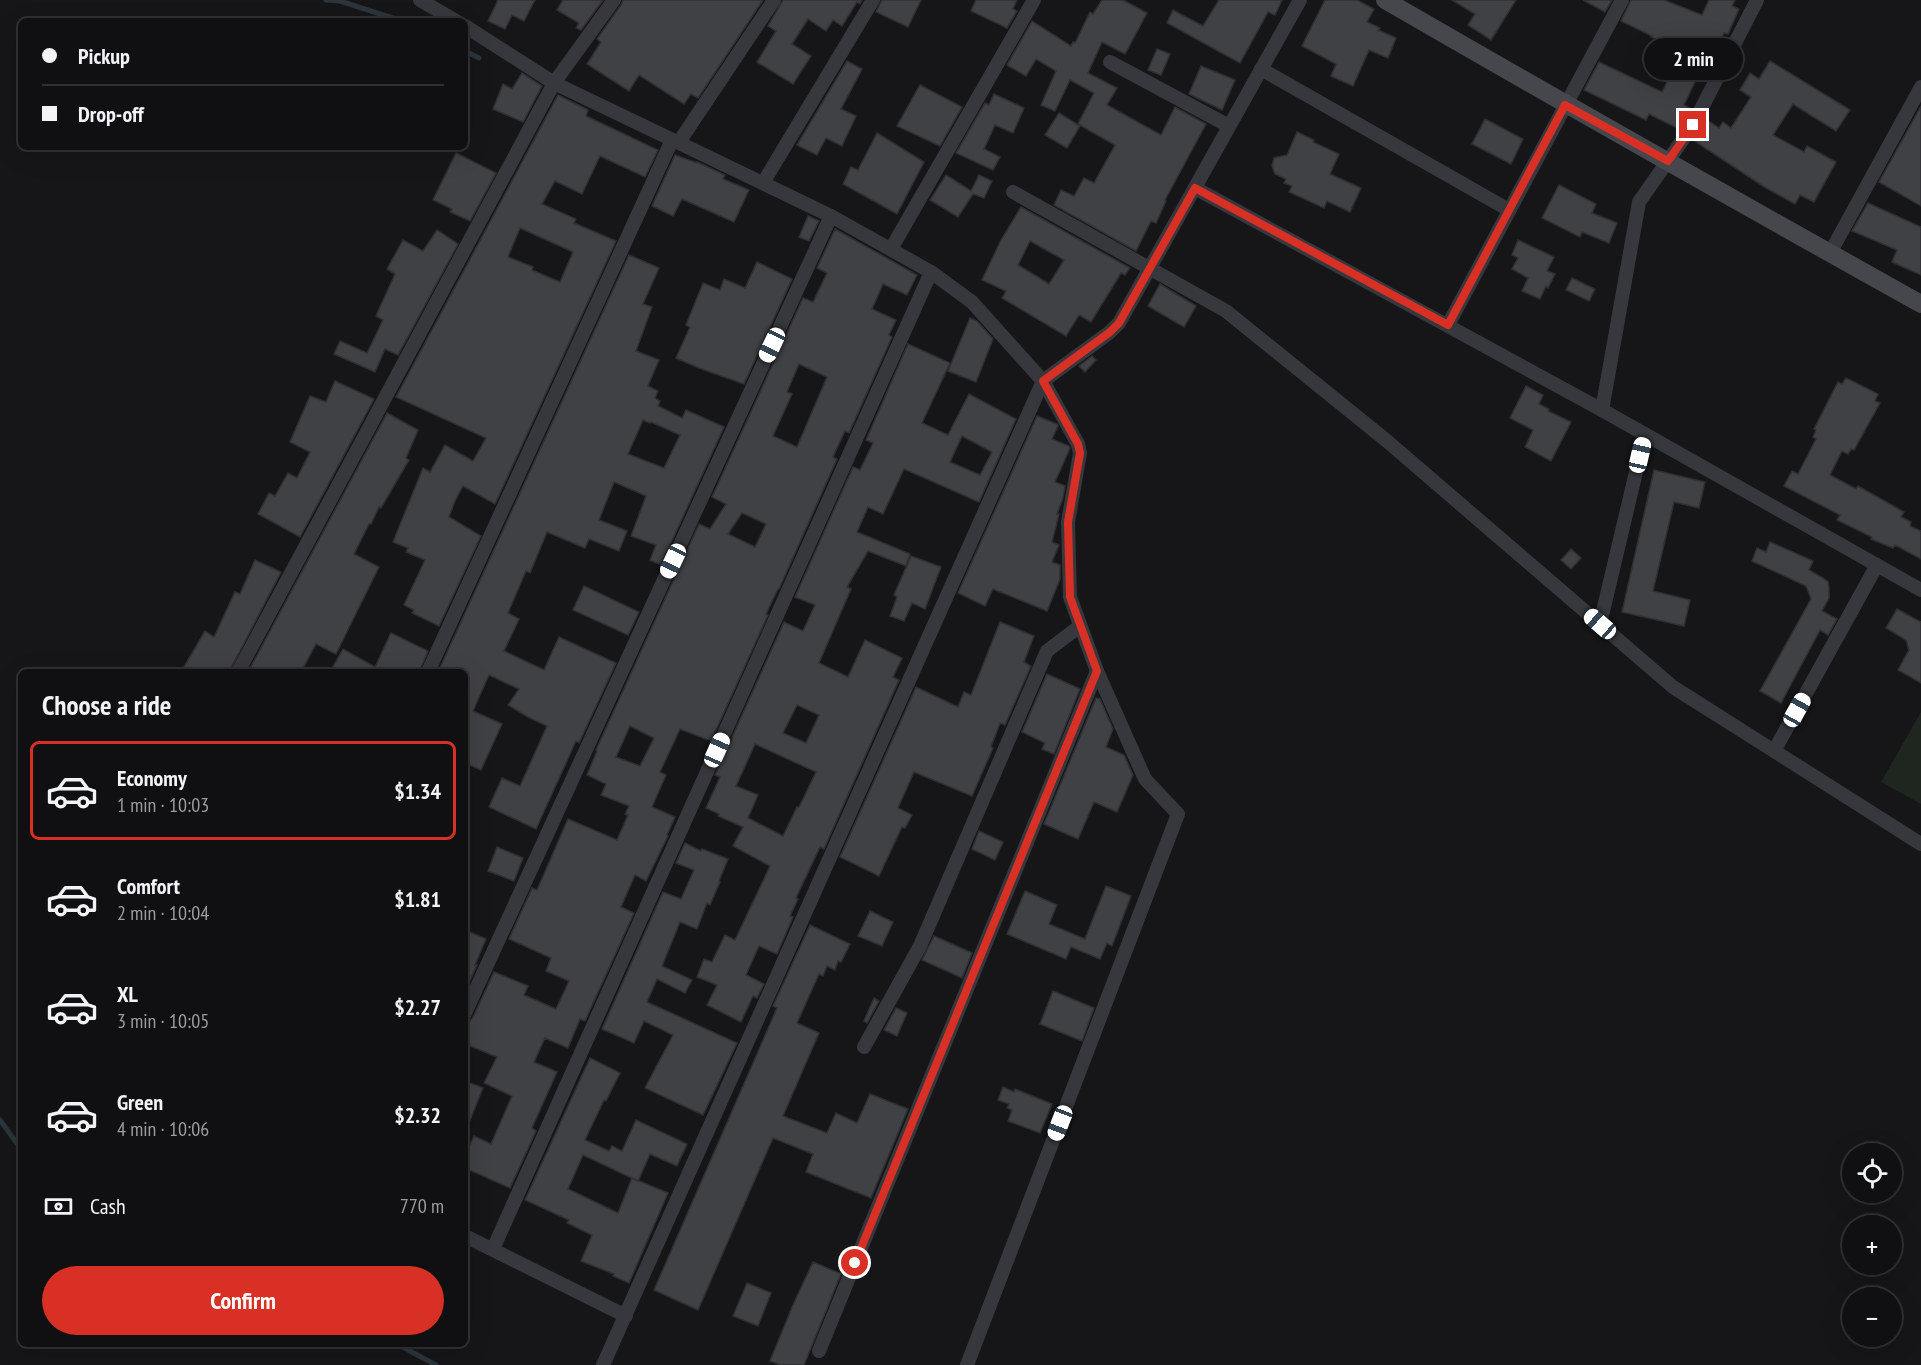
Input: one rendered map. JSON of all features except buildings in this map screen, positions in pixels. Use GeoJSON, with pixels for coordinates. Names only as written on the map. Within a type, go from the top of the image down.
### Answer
{"type":"FeatureCollection","features":[{"type":"Feature","properties":{"kind":"street"},"geometry":{"type":"LineString","coordinates":[[420,0],[443,5],[454,18]]}},
{"type":"Feature","properties":{"kind":"street"},"geometry":{"type":"LineString","coordinates":[[240,669],[554,83],[614,0]]}},
{"type":"Feature","properties":{"kind":"street"},"geometry":{"type":"LineString","coordinates":[[429,669],[675,141],[774,0]]}},
{"type":"Feature","properties":{"kind":"street"},"geometry":{"type":"LineString","coordinates":[[763,183],[873,0]]}},
{"type":"Feature","properties":{"kind":"street"},"geometry":{"type":"LineString","coordinates":[[891,249],[1034,0]]}},
{"type":"Feature","properties":{"kind":"street"},"geometry":{"type":"LineString","coordinates":[[603,1365],[1043,381],[1119,323],[1300,0]]}},
{"type":"Feature","properties":{"kind":"street"},"geometry":{"type":"LineString","coordinates":[[1385,0],[1565,105],[1921,304]]}},
{"type":"Feature","properties":{"kind":"street"},"geometry":{"type":"LineString","coordinates":[[1448,325],[1622,0]]}},
{"type":"Feature","properties":{"kind":"street"},"geometry":{"type":"LineString","coordinates":[[1602,410],[1639,202],[1693,125],[1756,0]]}},
{"type":"Feature","properties":{"kind":"street"},"geometry":{"type":"LineString","coordinates":[[468,28],[554,83],[831,216],[931,272],[972,302],[1043,381],[1078,444],[1080,453],[1068,522],[1070,597],[1097,671],[1145,779],[1178,814],[967,1365]]}},
{"type":"Feature","properties":{"kind":"street"},"geometry":{"type":"LineString","coordinates":[[1110,62],[1229,126]]}},
{"type":"Feature","properties":{"kind":"street"},"geometry":{"type":"LineString","coordinates":[[1261,69],[1509,210]]}},
{"type":"Feature","properties":{"kind":"street"},"geometry":{"type":"LineString","coordinates":[[1830,253],[1921,87]]}},
{"type":"Feature","properties":{"kind":"street"},"geometry":{"type":"LineString","coordinates":[[1195,188],[1602,410],[1921,590]]}},
{"type":"Feature","properties":{"kind":"street"},"geometry":{"type":"LineString","coordinates":[[1013,192],[1226,310],[1388,441],[1673,687],[1921,844]]}},
{"type":"Feature","properties":{"kind":"street"},"geometry":{"type":"LineString","coordinates":[[468,1006],[831,216]]}},
{"type":"Feature","properties":{"kind":"street"},"geometry":{"type":"LineString","coordinates":[[493,1249],[931,272]]}},
{"type":"Feature","properties":{"kind":"street"},"geometry":{"type":"LineString","coordinates":[[1600,624],[1645,434]]}},
{"type":"Feature","properties":{"kind":"street"},"geometry":{"type":"LineString","coordinates":[[1774,751],[1877,565]]}},
{"type":"Feature","properties":{"kind":"street"},"geometry":{"type":"LineString","coordinates":[[864,1047],[920,946],[1047,651],[1080,626]]}},
{"type":"Feature","properties":{"kind":"street"},"geometry":{"type":"LineString","coordinates":[[819,1351],[1097,671]]}},
{"type":"Feature","properties":{"kind":"street"},"geometry":{"type":"LineString","coordinates":[[468,1237],[626,1316]]}},
{"type":"Feature","properties":{"kind":"shaded area"},"geometry":{"type":"Polygon","coordinates":[[[1921,712],[1921,804],[1881,782],[1921,712]]]}},
{"type":"Feature","properties":{"kind":"waterway"},"geometry":{"type":"LineString","coordinates":[[326,0],[340,1],[393,18]]}},
{"type":"Feature","properties":{"kind":"waterway"},"geometry":{"type":"LineString","coordinates":[[468,52],[479,58]]}},
{"type":"Feature","properties":{"kind":"waterway"},"geometry":{"type":"LineString","coordinates":[[0,1120],[18,1145]]}},
{"type":"Feature","properties":{"kind":"waterway"},"geometry":{"type":"LineString","coordinates":[[403,1347],[436,1365]]}},
{"type":"Feature","properties":{"kind":"route"},"geometry":{"type":"LineString","coordinates":[[855,1263],[1097,671],[1070,597],[1068,522],[1080,453],[1078,444],[1043,381],[1119,323],[1195,188],[1448,325],[1565,105],[1668,161],[1693,125]]}}]}
